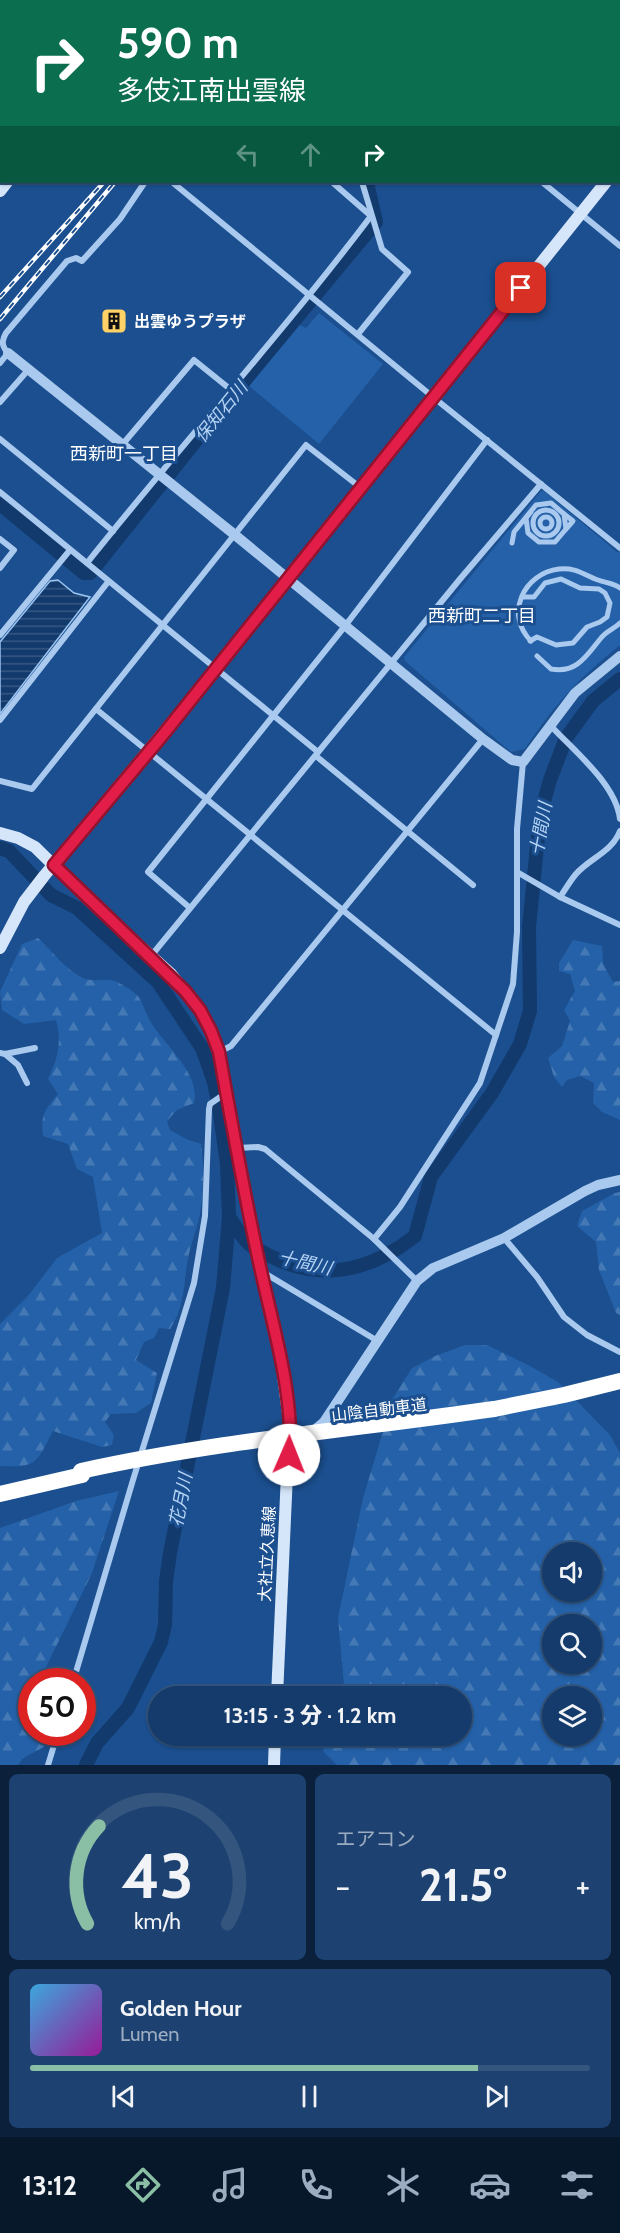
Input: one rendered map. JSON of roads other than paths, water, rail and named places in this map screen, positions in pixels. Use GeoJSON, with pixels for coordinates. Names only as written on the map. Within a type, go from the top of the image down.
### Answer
{"type":"FeatureCollection","features":[{"type":"Feature","properties":{"kind":"highway","name":"山陰自動車道"},"geometry":{"type":"LineString","coordinates":[[0,1494],[144,1458],[261,1439],[494,1410],[596,1390],[620,1383]]}},
{"type":"Feature","properties":{"kind":"highway","name":"山陰自動車道"},"geometry":{"type":"LineString","coordinates":[[0,1489],[82,1473]]}},
{"type":"Feature","properties":{"kind":"main road"},"geometry":{"type":"LineString","coordinates":[[0,948],[24,902],[44,876],[216,669],[605,183]]}},
{"type":"Feature","properties":{"kind":"main road","name":"大社立久恵線"},"geometry":{"type":"LineString","coordinates":[[0,832],[35,847],[91,902],[171,974],[200,1010],[219,1052],[257,1252],[281,1361],[291,1436],[287,1474],[277,1686]]}},
{"type":"Feature","properties":{"kind":"main road"},"geometry":{"type":"LineString","coordinates":[[274,1765],[275,1746]]}},
{"type":"Feature","properties":{"kind":"street"},"geometry":{"type":"LineString","coordinates":[[144,183],[120,219],[90,253],[82,261],[76,258],[67,261],[6,333],[2,340],[3,347],[483,740],[512,760],[524,762]]}},
{"type":"Feature","properties":{"kind":"street"},"geometry":{"type":"LineString","coordinates":[[173,183],[620,548]]}},
{"type":"Feature","properties":{"kind":"street"},"geometry":{"type":"LineString","coordinates":[[333,183],[371,216]]}},
{"type":"Feature","properties":{"kind":"street"},"geometry":{"type":"LineString","coordinates":[[358,334],[408,272],[382,249],[362,183]]}},
{"type":"Feature","properties":{"kind":"street"},"geometry":{"type":"LineString","coordinates":[[543,183],[620,246]]}},
{"type":"Feature","properties":{"kind":"street"},"geometry":{"type":"LineString","coordinates":[[87,563],[310,295],[371,216]]}},
{"type":"Feature","properties":{"kind":"street"},"geometry":{"type":"LineString","coordinates":[[0,363],[8,353]]}},
{"type":"Feature","properties":{"kind":"street"},"geometry":{"type":"LineString","coordinates":[[122,445],[194,360],[230,389]]}},
{"type":"Feature","properties":{"kind":"street"},"geometry":{"type":"LineString","coordinates":[[0,402],[29,369]]}},
{"type":"Feature","properties":{"kind":"street"},"geometry":{"type":"LineString","coordinates":[[0,388],[7,394]]}},
{"type":"Feature","properties":{"kind":"street"},"geometry":{"type":"LineString","coordinates":[[0,439],[113,531]]}},
{"type":"Feature","properties":{"kind":"street"},"geometry":{"type":"LineString","coordinates":[[190,908],[148,872],[345,626],[487,440]]}},
{"type":"Feature","properties":{"kind":"street"},"geometry":{"type":"LineString","coordinates":[[0,781],[32,789],[306,445],[361,488]]}},
{"type":"Feature","properties":{"kind":"street"},"geometry":{"type":"LineString","coordinates":[[151,956],[541,484]]}},
{"type":"Feature","properties":{"kind":"street"},"geometry":{"type":"LineString","coordinates":[[0,492],[274,715],[408,832],[473,885]]}},
{"type":"Feature","properties":{"kind":"street"},"geometry":{"type":"LineString","coordinates":[[530,544],[546,525],[552,503],[536,505],[526,518],[546,525],[566,529]]}},
{"type":"Feature","properties":{"kind":"street"},"geometry":{"type":"LineString","coordinates":[[544,504],[548,549]]}},
{"type":"Feature","properties":{"kind":"street"},"geometry":{"type":"LineString","coordinates":[[531,512],[546,525],[566,522]]}},
{"type":"Feature","properties":{"kind":"street"},"geometry":{"type":"LineString","coordinates":[[512,543],[513,535],[531,512]]}},
{"type":"Feature","properties":{"kind":"street"},"geometry":{"type":"LineString","coordinates":[[519,526],[528,533],[564,514]]}},
{"type":"Feature","properties":{"kind":"street"},"geometry":{"type":"LineString","coordinates":[[564,514],[566,529]]}},
{"type":"Feature","properties":{"kind":"street"},"geometry":{"type":"LineString","coordinates":[[564,514],[573,521],[566,529]]}},
{"type":"Feature","properties":{"kind":"street"},"geometry":{"type":"LineString","coordinates":[[0,538],[15,550],[0,568]]}},
{"type":"Feature","properties":{"kind":"street"},"geometry":{"type":"LineString","coordinates":[[0,635],[70,549]]}},
{"type":"Feature","properties":{"kind":"street"},"geometry":{"type":"LineString","coordinates":[[524,597],[534,597],[548,581],[561,579],[580,588],[599,589],[608,597],[610,603],[607,617],[587,627],[573,643],[556,645],[537,637],[531,641],[523,633],[518,620],[518,607],[528,588],[543,575],[556,569],[575,569],[620,588]]}},
{"type":"Feature","properties":{"kind":"street"},"geometry":{"type":"LineString","coordinates":[[0,720],[108,582]]}},
{"type":"Feature","properties":{"kind":"street"},"geometry":{"type":"LineString","coordinates":[[537,656],[551,669],[565,669],[577,665],[589,655],[605,633],[620,623]]}},
{"type":"Feature","properties":{"kind":"street"},"geometry":{"type":"LineString","coordinates":[[374,1239],[400,1207],[480,1083],[513,984],[517,932],[518,829],[524,762],[575,693],[620,656]]}},
{"type":"Feature","properties":{"kind":"street"},"geometry":{"type":"LineString","coordinates":[[96,709],[496,1035]]}},
{"type":"Feature","properties":{"kind":"street"},"geometry":{"type":"LineString","coordinates":[[550,725],[611,793],[619,807],[620,819]]}},
{"type":"Feature","properties":{"kind":"street"},"geometry":{"type":"LineString","coordinates":[[219,1052],[231,1046],[483,740]]}},
{"type":"Feature","properties":{"kind":"street"},"geometry":{"type":"LineString","coordinates":[[560,897],[577,873],[607,849],[620,831]]}},
{"type":"Feature","properties":{"kind":"street"},"geometry":{"type":"LineString","coordinates":[[517,872],[560,897],[620,925]]}},
{"type":"Feature","properties":{"kind":"street"},"geometry":{"type":"LineString","coordinates":[[2,1053],[35,1048]]}},
{"type":"Feature","properties":{"kind":"street"},"geometry":{"type":"LineString","coordinates":[[2,1053],[18,1065],[27,1083]]}},
{"type":"Feature","properties":{"kind":"street"},"geometry":{"type":"LineString","coordinates":[[77,1668],[194,1283],[205,1216],[209,1109],[210,1104],[226,1093]]}},
{"type":"Feature","properties":{"kind":"street"},"geometry":{"type":"LineString","coordinates":[[237,1148],[265,1149],[374,1239],[417,1281]]}},
{"type":"Feature","properties":{"kind":"street"},"geometry":{"type":"LineString","coordinates":[[291,1436],[308,1434],[317,1430],[324,1422],[417,1281],[434,1268],[504,1238],[592,1188],[620,1180]]}},
{"type":"Feature","properties":{"kind":"street"},"geometry":{"type":"LineString","coordinates":[[504,1238],[537,1277],[564,1317],[587,1335],[620,1352]]}},
{"type":"Feature","properties":{"kind":"street"},"geometry":{"type":"LineString","coordinates":[[261,1271],[376,1340]]}},
{"type":"Feature","properties":{"kind":"street"},"geometry":{"type":"LineString","coordinates":[[48,1765],[54,1746]]}},
{"type":"Feature","properties":{"kind":"waterway","name":"保知石川"},"geometry":{"type":"LineString","coordinates":[[0,504],[84,573],[90,573],[235,392],[376,222],[367,183]]}},
{"type":"Feature","properties":{"kind":"waterway","name":"十間川"},"geometry":{"type":"LineString","coordinates":[[229,1217],[248,1243],[268,1255],[287,1264],[326,1271],[363,1265],[381,1258],[415,1236],[431,1177],[492,1093],[520,1044],[530,1011],[529,927],[540,816],[550,780],[566,738],[593,701],[620,679]]}},
{"type":"Feature","properties":{"kind":"waterway","name":"花月川"},"geometry":{"type":"LineString","coordinates":[[0,848],[9,851],[51,895],[77,908],[158,982],[202,1048],[214,1082],[227,1164],[229,1217],[223,1288],[170,1553],[166,1581],[165,1625],[161,1642],[128,1708],[97,1743],[86,1765]]}},
{"type":"Feature","properties":{"kind":"railway"},"geometry":{"type":"LineString","coordinates":[[0,297],[103,183]]}},
{"type":"Feature","properties":{"kind":"railway"},"geometry":{"type":"LineString","coordinates":[[0,319],[114,183]]}},
{"type":"Feature","properties":{"kind":"place","name":"出雲ゆうプラザ"},"geometry":{"type":"Point","coordinates":[114,321]}},
{"type":"Feature","properties":{"kind":"district","name":"西新町一丁目"},"geometry":{"type":"Point","coordinates":[124,454]}},
{"type":"Feature","properties":{"kind":"district","name":"西新町二丁目"},"geometry":{"type":"Point","coordinates":[482,616]}}]}
